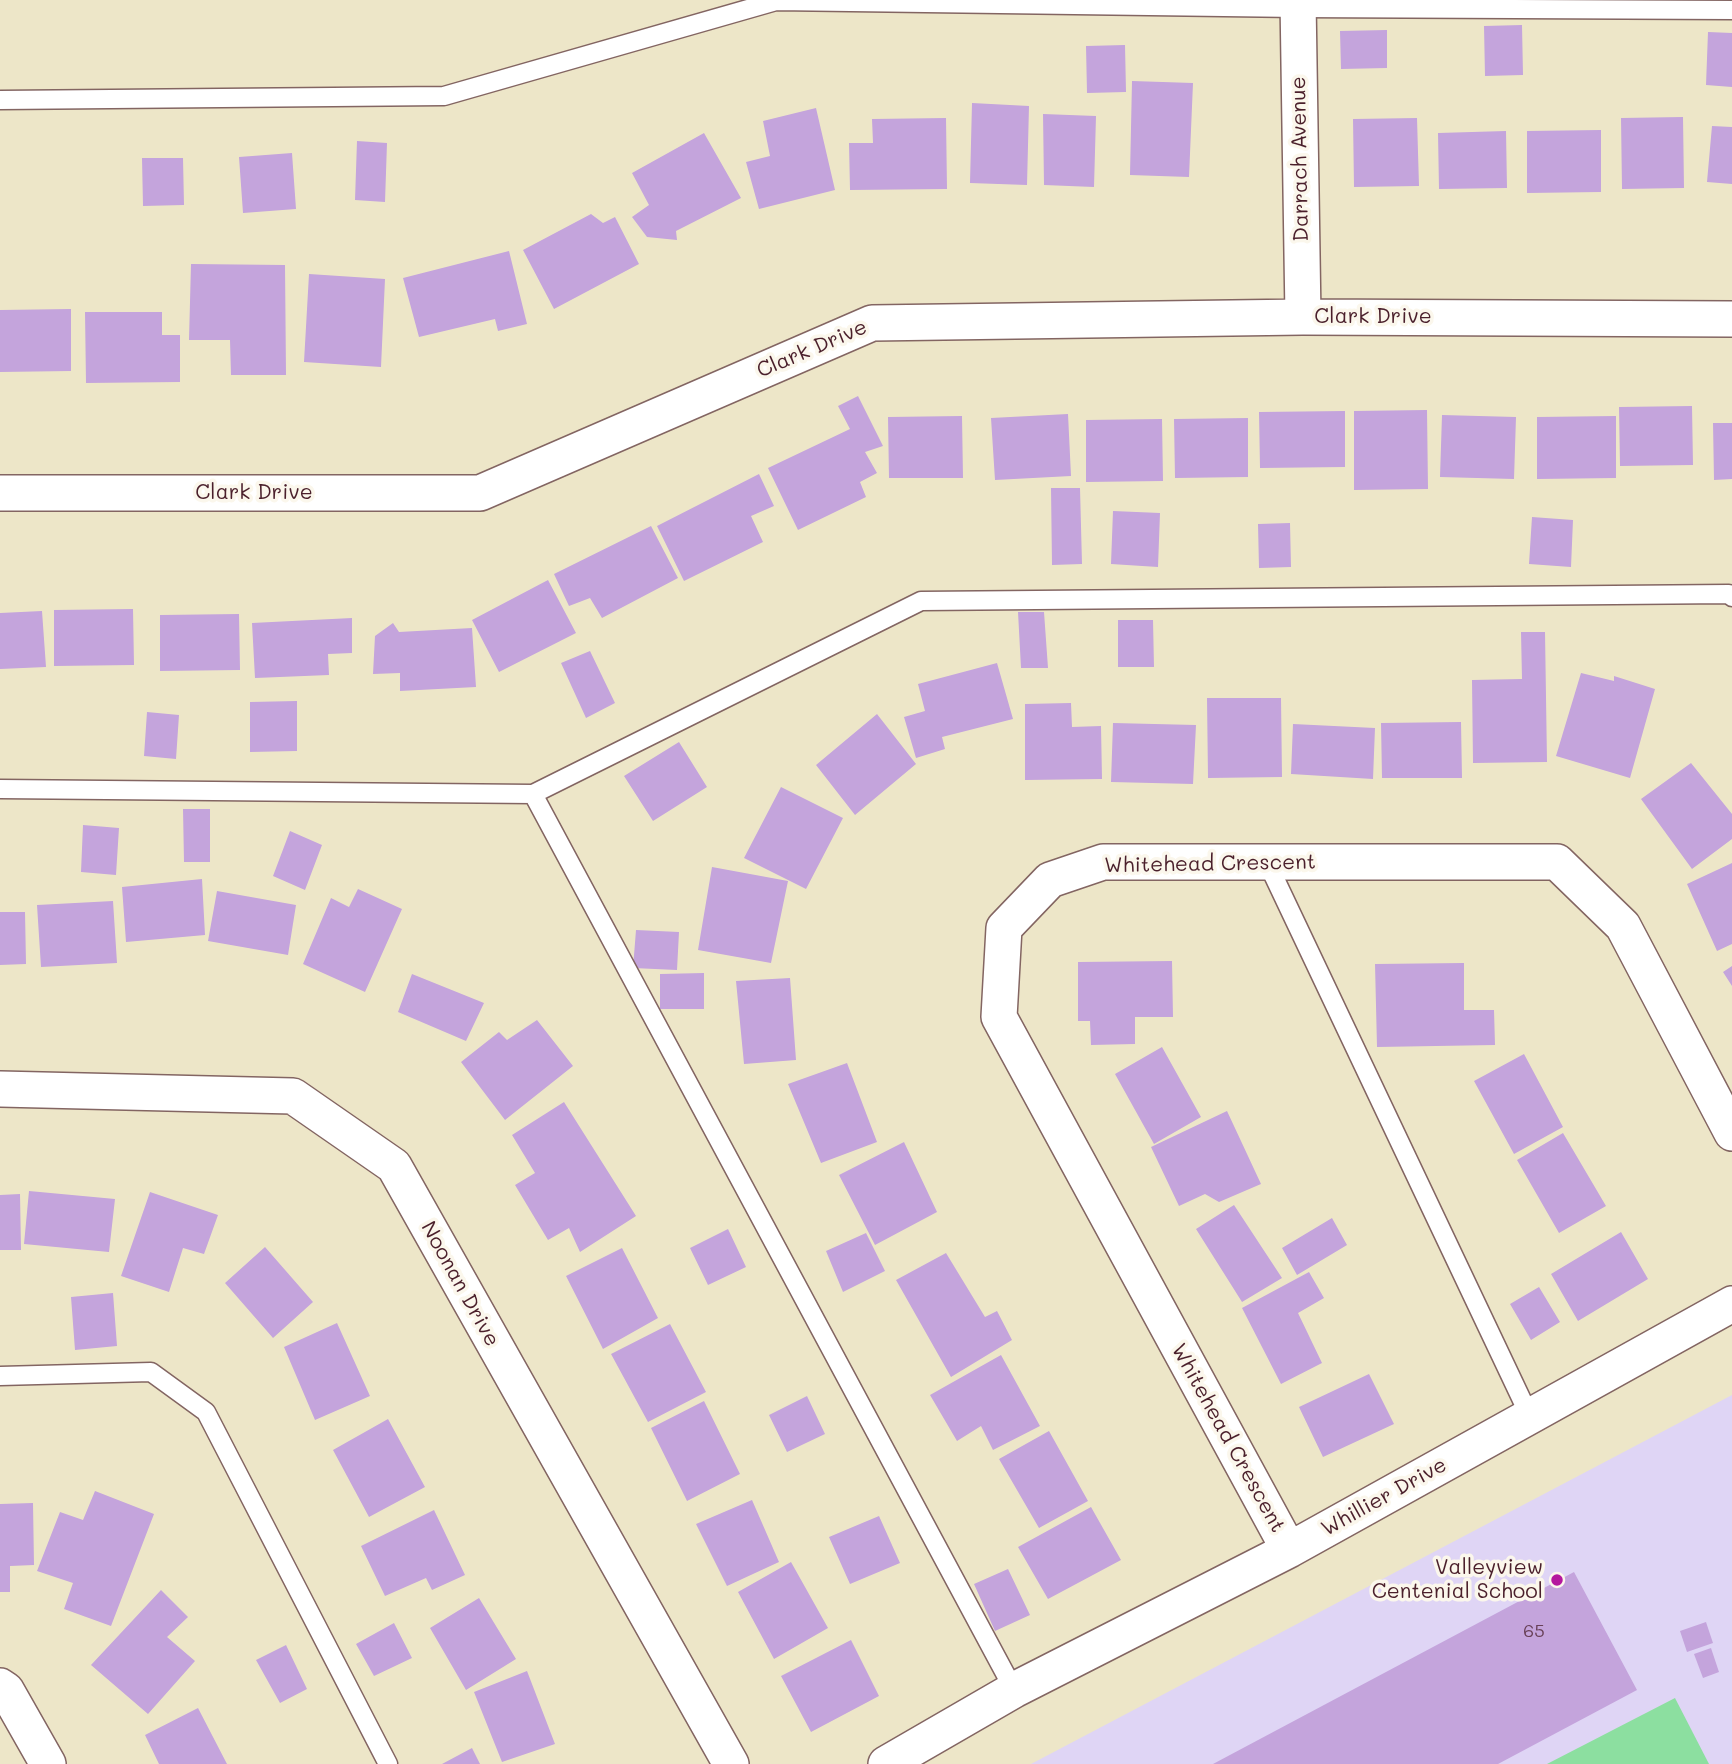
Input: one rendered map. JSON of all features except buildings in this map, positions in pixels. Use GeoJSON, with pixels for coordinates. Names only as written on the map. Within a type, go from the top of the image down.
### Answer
{"type":"FeatureCollection","features":[{"type":"Feature","properties":{"kind":"street","name":"Darrach Avenue"},"geometry":{"type":"LineString","coordinates":[[1298,4],[1303,317]]}},
{"type":"Feature","properties":{"kind":"street","name":"Clark Drive"},"geometry":{"type":"LineString","coordinates":[[0,493],[480,493],[872,323],[1303,317],[1732,319]]}},
{"type":"Feature","properties":{"kind":"street","name":"Whitehead Crescent"},"geometry":{"type":"LineString","coordinates":[[1289,1550],[999,1017],[1004,928],[1050,880],[1103,862],[1557,862],[1623,926],[1732,1133]]}},
{"type":"Feature","properties":{"kind":"street","name":"Noonan Drive"},"geometry":{"type":"LineString","coordinates":[[0,1089],[293,1096],[394,1166],[731,1764]]}},
{"type":"Feature","properties":{"kind":"street","name":"Whillier Drive"},"geometry":{"type":"LineString","coordinates":[[886,1764],[1014,1689],[1289,1550],[1732,1304]]}},
{"type":"Feature","properties":{"kind":"street"},"geometry":{"type":"LineString","coordinates":[[0,1686],[6,1689],[48,1764]]}},
{"type":"Feature","properties":{"kind":"lane"},"geometry":{"type":"LineString","coordinates":[[0,100],[444,96],[776,1],[1732,10]]}},
{"type":"Feature","properties":{"kind":"lane"},"geometry":{"type":"LineString","coordinates":[[0,789],[533,794],[921,600],[1728,594],[1732,597]]}},
{"type":"Feature","properties":{"kind":"lane"},"geometry":{"type":"LineString","coordinates":[[533,794],[1014,1689]]}},
{"type":"Feature","properties":{"kind":"lane"},"geometry":{"type":"LineString","coordinates":[[1266,862],[1530,1417]]}},
{"type":"Feature","properties":{"kind":"lane"},"geometry":{"type":"LineString","coordinates":[[0,1376],[151,1372],[206,1412],[388,1764]]}},
{"type":"Feature","properties":{"kind":"shaded area","name":"Valleyview Centenial School"},"geometry":{"type":"Polygon","coordinates":[[[1732,1395],[1732,1764],[1031,1764],[1732,1395]]]}},
{"type":"Feature","properties":{"kind":"green space"},"geometry":{"type":"Polygon","coordinates":[[[1675,1698],[1709,1764],[1547,1764],[1675,1698]]]}},
{"type":"Feature","properties":{"kind":"place","name":"Valleyview Centenial School"},"geometry":{"type":"Point","coordinates":[1557,1580]}}]}
